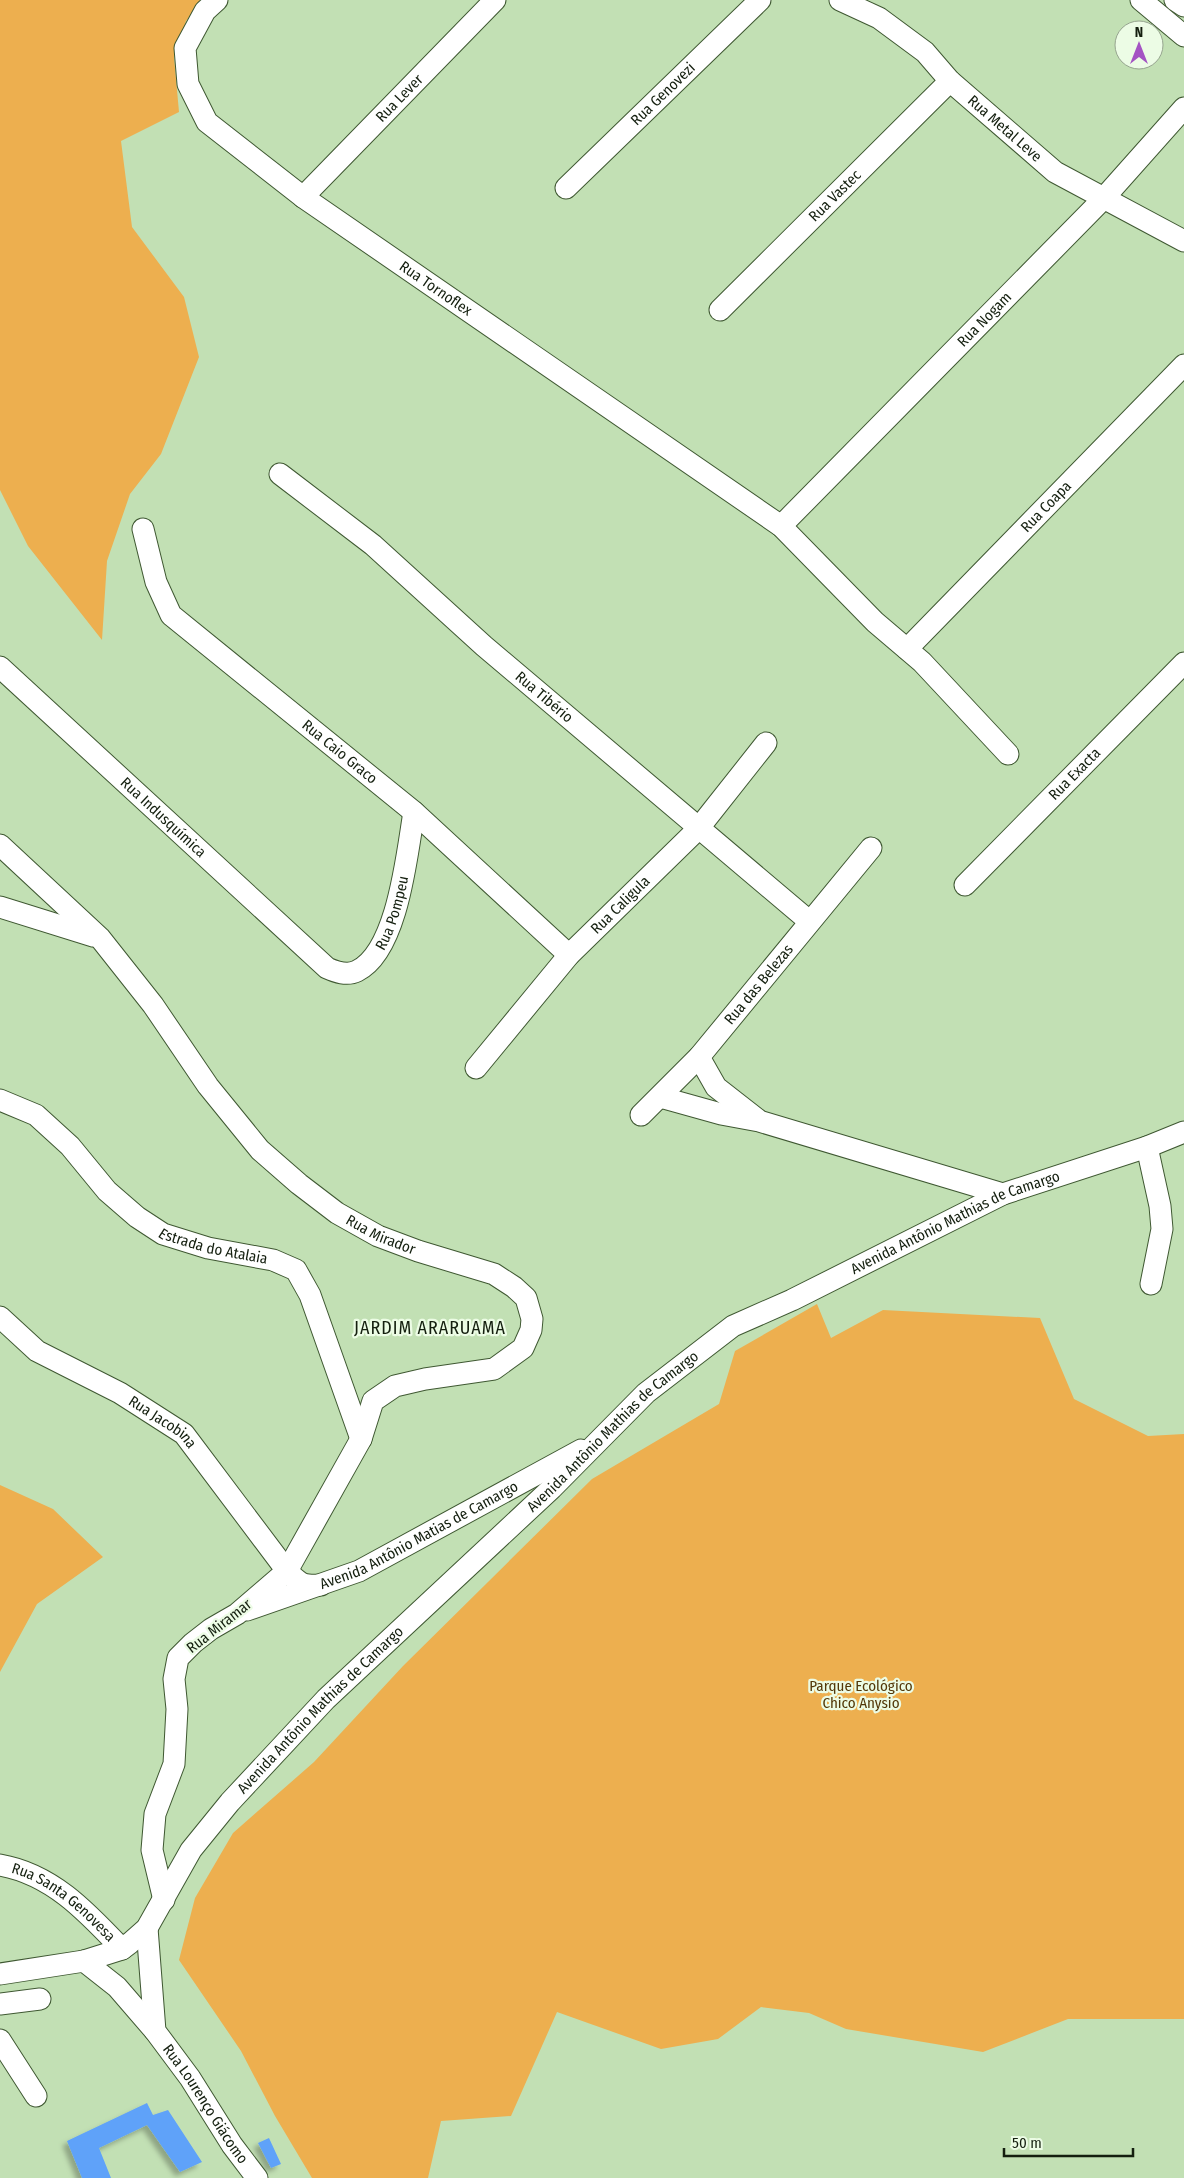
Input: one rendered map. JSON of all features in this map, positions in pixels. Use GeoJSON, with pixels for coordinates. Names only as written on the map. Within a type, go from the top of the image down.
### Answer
{"type":"FeatureCollection","features":[{"type":"Feature","properties":{"kind":"street","name":"Rua Tornoflex"},"geometry":{"type":"LineString","coordinates":[[217,0],[205,11],[185,48],[188,84],[207,122],[303,197],[781,526]]}},
{"type":"Feature","properties":{"kind":"street","name":"Rua Lever"},"geometry":{"type":"LineString","coordinates":[[303,197],[495,0]]}},
{"type":"Feature","properties":{"kind":"street","name":"Rua Genovezi"},"geometry":{"type":"LineString","coordinates":[[566,188],[760,0]]}},
{"type":"Feature","properties":{"kind":"street","name":"Rua Metal Leve"},"geometry":{"type":"LineString","coordinates":[[840,0],[879,18],[924,52],[950,81],[1055,172],[1184,241]]}},
{"type":"Feature","properties":{"kind":"street"},"geometry":{"type":"LineString","coordinates":[[1141,0],[1184,36]]}},
{"type":"Feature","properties":{"kind":"street"},"geometry":{"type":"LineString","coordinates":[[1175,0],[1184,6]]}},
{"type":"Feature","properties":{"kind":"street","name":"Rua Vastec"},"geometry":{"type":"LineString","coordinates":[[720,310],[950,81]]}},
{"type":"Feature","properties":{"kind":"street","name":"Rua Nogam"},"geometry":{"type":"LineString","coordinates":[[781,526],[1103,199],[1184,108]]}},
{"type":"Feature","properties":{"kind":"street","name":"Rua Coapa"},"geometry":{"type":"LineString","coordinates":[[906,649],[1184,365]]}},
{"type":"Feature","properties":{"kind":"street","name":"Rua Tibério"},"geometry":{"type":"LineString","coordinates":[[280,474],[373,545],[484,646],[809,921]]}},
{"type":"Feature","properties":{"kind":"street"},"geometry":{"type":"LineString","coordinates":[[781,526],[875,622],[922,662],[1008,754]]}},
{"type":"Feature","properties":{"kind":"street","name":"Rua Caio Graco"},"geometry":{"type":"LineString","coordinates":[[143,529],[156,582],[171,615],[414,812],[569,955]]}},
{"type":"Feature","properties":{"kind":"street","name":"Rua Exacta"},"geometry":{"type":"LineString","coordinates":[[965,884],[1184,663]]}},
{"type":"Feature","properties":{"kind":"street","name":"Rua Indusquímica"},"geometry":{"type":"LineString","coordinates":[[0,668],[327,968]]}},
{"type":"Feature","properties":{"kind":"street","name":"Rua Caligula"},"geometry":{"type":"LineString","coordinates":[[476,1068],[569,955],[698,829],[766,743]]}},
{"type":"Feature","properties":{"kind":"street","name":"Rua Pompeu"},"geometry":{"type":"LineString","coordinates":[[327,968],[342,974],[357,971],[372,958],[385,939],[395,913],[414,812]]}},
{"type":"Feature","properties":{"kind":"street","name":"Rua Mirador"},"geometry":{"type":"LineString","coordinates":[[0,845],[100,938],[153,1005],[208,1086],[260,1150],[298,1184],[337,1213],[378,1236],[418,1251],[494,1274],[514,1286],[526,1298],[532,1319],[531,1330],[523,1348],[516,1354],[494,1369],[425,1379],[395,1386],[374,1401],[361,1439]]}},
{"type":"Feature","properties":{"kind":"street","name":"Rua das Belezas"},"geometry":{"type":"LineString","coordinates":[[641,1115],[698,1057],[871,848]]}},
{"type":"Feature","properties":{"kind":"street"},"geometry":{"type":"LineString","coordinates":[[0,907],[100,938]]}},
{"type":"Feature","properties":{"kind":"street"},"geometry":{"type":"LineString","coordinates":[[698,1057],[716,1087],[759,1121]]}},
{"type":"Feature","properties":{"kind":"street"},"geometry":{"type":"LineString","coordinates":[[660,1096],[721,1114],[759,1121],[1003,1194]]}},
{"type":"Feature","properties":{"kind":"street","name":"Estrada do Atalaia"},"geometry":{"type":"LineString","coordinates":[[0,1100],[36,1115],[70,1146],[107,1191],[137,1217],[163,1234],[208,1248],[273,1260],[296,1270],[310,1295],[361,1439]]}},
{"type":"Feature","properties":{"kind":"street","name":"Avenida Antônio Mathias de Camargo"},"geometry":{"type":"LineString","coordinates":[[164,1900],[191,1850],[230,1802],[326,1698],[552,1488],[646,1393],[733,1326],[792,1300],[1003,1194],[1146,1147],[1184,1132]]}},
{"type":"Feature","properties":{"kind":"street"},"geometry":{"type":"LineString","coordinates":[[1146,1147],[1160,1206],[1162,1229],[1150,1284]]}},
{"type":"Feature","properties":{"kind":"street","name":"Rua Jacobina"},"geometry":{"type":"LineString","coordinates":[[0,1316],[37,1351],[120,1393],[184,1434],[287,1571],[300,1583],[307,1586],[321,1585]]}},
{"type":"Feature","properties":{"kind":"street","name":"Rua Miramar"},"geometry":{"type":"LineString","coordinates":[[164,1900],[152,1850],[155,1814],[174,1764],[177,1709],[174,1679],[178,1658],[211,1629],[237,1614],[287,1571],[361,1439]]}},
{"type":"Feature","properties":{"kind":"street","name":"Avenida Antônio Matias de Camargo"},"geometry":{"type":"LineString","coordinates":[[237,1614],[359,1571],[594,1444]]}},
{"type":"Feature","properties":{"kind":"street","name":"Rua Santa Genovesa"},"geometry":{"type":"LineString","coordinates":[[0,1865],[15,1868],[56,1886],[92,1917],[122,1949]]}},
{"type":"Feature","properties":{"kind":"street"},"geometry":{"type":"LineString","coordinates":[[0,1974],[84,1961],[122,1949],[147,1928],[164,1900]]}},
{"type":"Feature","properties":{"kind":"street","name":"Rua Lourenço Giácomo"},"geometry":{"type":"LineString","coordinates":[[147,1928],[155,2031]]}},
{"type":"Feature","properties":{"kind":"street","name":"Rua Lourenço Giácomo"},"geometry":{"type":"LineString","coordinates":[[84,1961],[117,1987],[155,2031],[190,2078],[232,2145],[257,2178]]}},
{"type":"Feature","properties":{"kind":"street"},"geometry":{"type":"LineString","coordinates":[[122,1994],[150,1981]]}},
{"type":"Feature","properties":{"kind":"street"},"geometry":{"type":"LineString","coordinates":[[0,2004],[40,1999]]}},
{"type":"Feature","properties":{"kind":"street"},"geometry":{"type":"LineString","coordinates":[[0,2040],[36,2096]]}},
{"type":"Feature","properties":{"kind":"green space"},"geometry":{"type":"Polygon","coordinates":[[[0,0],[202,0],[186,21],[174,57],[179,112],[121,141],[132,227],[184,297],[199,357],[161,454],[130,494],[107,561],[102,640],[28,546],[0,490],[0,0]]]}},
{"type":"Feature","properties":{"kind":"green space","name":"Parque Ecológico Chico Anysio"},"geometry":{"type":"Polygon","coordinates":[[[817,1304],[831,1338],[883,1310],[1040,1318],[1074,1399],[1148,1436],[1184,1434],[1184,2019],[1068,2019],[983,2052],[846,2029],[809,2013],[761,2007],[718,2039],[661,2049],[557,2012],[511,2116],[441,2121],[428,2178],[312,2178],[275,2116],[241,2051],[179,1960],[195,1898],[233,1833],[314,1762],[403,1666],[592,1479],[719,1404],[735,1351],[817,1304]]]}},
{"type":"Feature","properties":{"kind":"green space"},"geometry":{"type":"Polygon","coordinates":[[[0,1485],[53,1509],[103,1557],[37,1604],[0,1672],[0,1485]]]}},
{"type":"Feature","properties":{"kind":"building"},"geometry":{"type":"Polygon","coordinates":[[[147,2103],[153,2115],[168,2110],[202,2162],[180,2172],[147,2125],[99,2148],[111,2178],[82,2178],[67,2141],[147,2103]]]}},
{"type":"Feature","properties":{"kind":"building"},"geometry":{"type":"Polygon","coordinates":[[[269,2138],[281,2164],[271,2168],[258,2143],[269,2138]]]}},
{"type":"Feature","properties":{"kind":"district","name":"JARDIM ARARUAMA"},"geometry":{"type":"Point","coordinates":[430,1328]}}]}
